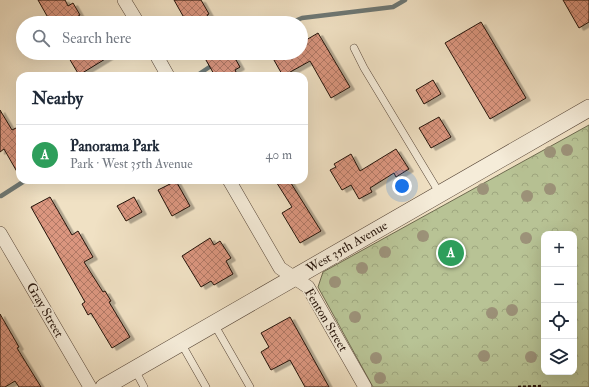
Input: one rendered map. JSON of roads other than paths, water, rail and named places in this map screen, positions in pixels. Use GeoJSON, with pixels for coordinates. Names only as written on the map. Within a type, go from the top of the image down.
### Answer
{"type":"FeatureCollection","features":[{"type":"Feature","properties":{"kind":"street"},"geometry":{"type":"LineString","coordinates":[[124,0],[134,16]]}},
{"type":"Feature","properties":{"kind":"street"},"geometry":{"type":"LineString","coordinates":[[159,60],[166,72]]}},
{"type":"Feature","properties":{"kind":"street","name":"West 35th Avenue"},"geometry":{"type":"LineString","coordinates":[[104,387],[589,108]]}},
{"type":"Feature","properties":{"kind":"street","name":"Fenton Street"},"geometry":{"type":"LineString","coordinates":[[231,184],[280,268],[308,287],[365,387]]}},
{"type":"Feature","properties":{"kind":"street","name":"Gray Street"},"geometry":{"type":"LineString","coordinates":[[0,233],[90,387]]}},
{"type":"Feature","properties":{"kind":"lane"},"geometry":{"type":"LineString","coordinates":[[354,48],[364,68],[440,194]]}},
{"type":"Feature","properties":{"kind":"lane"},"geometry":{"type":"LineString","coordinates":[[214,324],[250,387]]}},
{"type":"Feature","properties":{"kind":"lane"},"geometry":{"type":"LineString","coordinates":[[181,343],[206,387]]}},
{"type":"Feature","properties":{"kind":"lane"},"geometry":{"type":"LineString","coordinates":[[134,370],[144,387]]}},
{"type":"Feature","properties":{"kind":"waterway"},"geometry":{"type":"LineString","coordinates":[[308,17],[393,7],[405,0]]}},
{"type":"Feature","properties":{"kind":"waterway"},"geometry":{"type":"LineString","coordinates":[[202,72],[214,64]]}},
{"type":"Feature","properties":{"kind":"waterway"},"geometry":{"type":"LineString","coordinates":[[1,196],[20,184]]}},
{"type":"Feature","properties":{"kind":"place","name":"Panorama Park"},"geometry":{"type":"Point","coordinates":[451,253]}}]}
